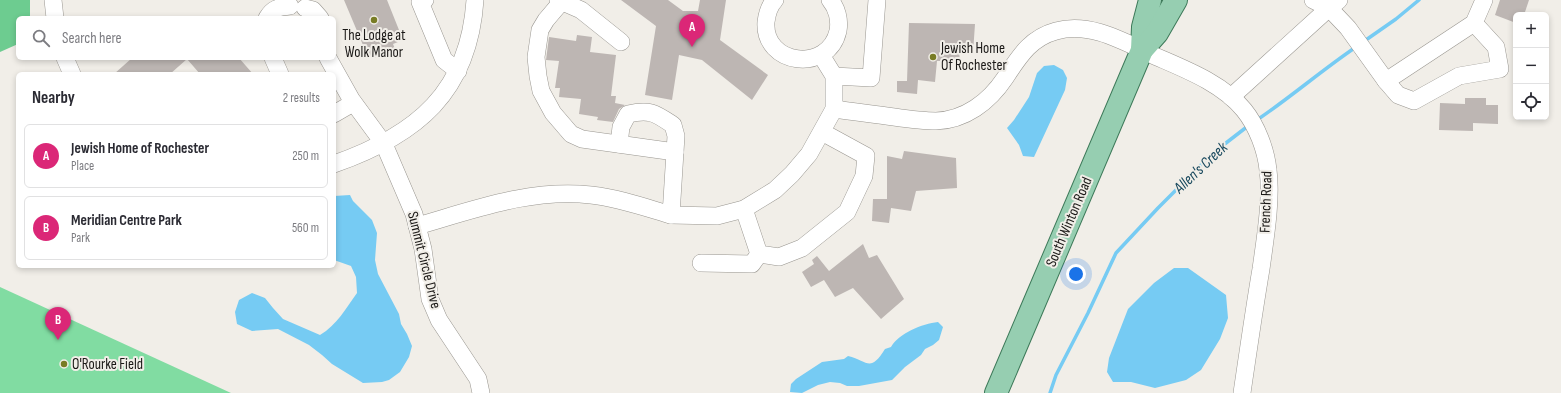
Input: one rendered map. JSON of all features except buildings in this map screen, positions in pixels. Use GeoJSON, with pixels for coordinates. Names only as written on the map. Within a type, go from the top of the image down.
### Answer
{"type":"FeatureCollection","features":[{"type":"Feature","properties":{"kind":"main road","name":"South Winton Road"},"geometry":{"type":"LineString","coordinates":[[1142,50],[1143,27],[1150,0]]}},
{"type":"Feature","properties":{"kind":"main road","name":"South Winton Road"},"geometry":{"type":"LineString","coordinates":[[996,393],[1142,50],[1157,33],[1176,0]]}},
{"type":"Feature","properties":{"kind":"street"},"geometry":{"type":"LineString","coordinates":[[53,0],[55,16]]}},
{"type":"Feature","properties":{"kind":"street"},"geometry":{"type":"LineString","coordinates":[[426,0],[420,2],[444,60],[458,71]]}},
{"type":"Feature","properties":{"kind":"street"},"geometry":{"type":"LineString","coordinates":[[336,163],[384,144],[420,120],[443,96],[458,71],[470,36],[475,0]]}},
{"type":"Feature","properties":{"kind":"street"},"geometry":{"type":"LineString","coordinates":[[621,42],[582,10],[561,0],[540,30],[536,57],[541,91],[553,113],[570,134],[582,140],[675,152]]}},
{"type":"Feature","properties":{"kind":"street"},"geometry":{"type":"LineString","coordinates":[[775,0],[771,4],[767,15],[766,27],[769,39],[776,49],[786,56],[798,60],[810,59],[821,55],[830,47],[836,37],[839,26],[838,14],[830,0]]}},
{"type":"Feature","properties":{"kind":"street"},"geometry":{"type":"LineString","coordinates":[[834,76],[871,78],[877,0]]}},
{"type":"Feature","properties":{"kind":"street"},"geometry":{"type":"LineString","coordinates":[[1313,0],[1334,4],[1348,28],[1398,95],[1414,101],[1459,76],[1500,70],[1496,47],[1474,23]]}},
{"type":"Feature","properties":{"kind":"street"},"geometry":{"type":"LineString","coordinates":[[1382,75],[1474,23],[1484,0]]}},
{"type":"Feature","properties":{"kind":"street"},"geometry":{"type":"LineString","coordinates":[[1234,100],[1334,4]]}},
{"type":"Feature","properties":{"kind":"street"},"geometry":{"type":"LineString","coordinates":[[268,16],[271,11],[278,7],[297,7],[313,10],[318,16]]}},
{"type":"Feature","properties":{"kind":"street","name":"French Road"},"geometry":{"type":"LineString","coordinates":[[834,109],[918,120],[937,121],[954,118],[974,109],[990,97],[1029,45],[1042,36],[1069,28],[1095,30],[1184,69],[1210,83],[1234,100],[1245,111],[1255,127],[1267,162],[1270,188],[1265,243],[1242,393]]}},
{"type":"Feature","properties":{"kind":"street"},"geometry":{"type":"LineString","coordinates":[[417,226],[517,198],[557,193],[590,195],[622,200],[670,215],[717,216],[744,209],[775,190],[792,174],[809,154],[834,109],[834,76],[821,55]]}},
{"type":"Feature","properties":{"kind":"street"},"geometry":{"type":"LineString","coordinates":[[66,60],[71,72]]}},
{"type":"Feature","properties":{"kind":"street"},"geometry":{"type":"LineString","coordinates":[[273,60],[279,72]]}},
{"type":"Feature","properties":{"kind":"street","name":"Summit Circle Drive"},"geometry":{"type":"LineString","coordinates":[[329,60],[336,72]]}},
{"type":"Feature","properties":{"kind":"street","name":"Summit Circle Drive"},"geometry":{"type":"LineString","coordinates":[[336,72],[353,103],[384,144],[414,214],[423,249],[430,299],[439,320],[478,379],[481,393]]}},
{"type":"Feature","properties":{"kind":"street"},"geometry":{"type":"LineString","coordinates":[[336,113],[353,103]]}},
{"type":"Feature","properties":{"kind":"street"},"geometry":{"type":"LineString","coordinates":[[619,144],[621,126],[628,114],[640,111],[655,113],[673,125],[676,136],[670,215]]}},
{"type":"Feature","properties":{"kind":"street"},"geometry":{"type":"LineString","coordinates":[[759,254],[779,257],[802,248],[847,212],[864,176],[866,156],[822,132]]}},
{"type":"Feature","properties":{"kind":"street"},"geometry":{"type":"LineString","coordinates":[[744,209],[759,254]]}},
{"type":"Feature","properties":{"kind":"street"},"geometry":{"type":"LineString","coordinates":[[702,263],[752,264],[759,254]]}},
{"type":"Feature","properties":{"kind":"green space"},"geometry":{"type":"Polygon","coordinates":[[[0,0],[30,0],[30,16],[16,16],[16,45],[0,52],[0,0]]]}},
{"type":"Feature","properties":{"kind":"green space","name":"O'Rourke Field"},"geometry":{"type":"Polygon","coordinates":[[[0,287],[231,393],[0,393],[0,287]]]}},
{"type":"Feature","properties":{"kind":"water"},"geometry":{"type":"Polygon","coordinates":[[[1054,65],[1063,70],[1067,78],[1065,90],[1034,157],[1023,156],[1019,145],[1007,128],[1029,97],[1037,73],[1044,66],[1054,65]]]}},
{"type":"Feature","properties":{"kind":"water"},"geometry":{"type":"Polygon","coordinates":[[[350,195],[353,201],[372,220],[377,233],[375,260],[378,274],[399,314],[401,324],[412,346],[409,357],[400,372],[389,380],[382,382],[363,383],[332,364],[309,345],[278,329],[252,331],[237,324],[235,312],[239,300],[252,293],[265,298],[283,319],[320,335],[336,321],[345,310],[357,293],[356,277],[351,266],[336,261],[336,196],[350,195]]]}},
{"type":"Feature","properties":{"kind":"water"},"geometry":{"type":"Polygon","coordinates":[[[1174,268],[1188,268],[1226,295],[1228,318],[1220,339],[1201,370],[1186,380],[1155,388],[1131,382],[1113,382],[1107,372],[1109,358],[1128,309],[1154,283],[1174,268]]]}},
{"type":"Feature","properties":{"kind":"water"},"geometry":{"type":"Polygon","coordinates":[[[938,322],[943,327],[939,340],[925,349],[921,355],[905,367],[892,380],[859,386],[847,386],[840,383],[830,382],[818,385],[802,393],[790,392],[791,384],[796,379],[822,362],[844,359],[848,356],[872,363],[876,361],[885,349],[891,347],[899,337],[905,333],[918,327],[938,322]]]}},
{"type":"Feature","properties":{"kind":"waterway","name":"Allen's Creek"},"geometry":{"type":"LineString","coordinates":[[1363,42],[1396,19],[1419,0]]}},
{"type":"Feature","properties":{"kind":"waterway","name":"Allen's Creek"},"geometry":{"type":"LineString","coordinates":[[1257,120],[1356,47]]}},
{"type":"Feature","properties":{"kind":"waterway","name":"Allen's Creek"},"geometry":{"type":"LineString","coordinates":[[1050,393],[1056,375],[1088,313],[1116,253],[1213,153],[1248,126]]}},
{"type":"Feature","properties":{"kind":"place","name":"The Lodge at Wolk Manor"},"geometry":{"type":"Point","coordinates":[374,20]}},
{"type":"Feature","properties":{"kind":"place","name":"Jewish Home of Rochester"},"geometry":{"type":"Point","coordinates":[692,47]}},
{"type":"Feature","properties":{"kind":"place","name":"Jewish Home Of Rochester"},"geometry":{"type":"Point","coordinates":[933,57]}},
{"type":"Feature","properties":{"kind":"place","name":"Meridian Centre Park"},"geometry":{"type":"Point","coordinates":[58,340]}},
{"type":"Feature","properties":{"kind":"place","name":"O'Rourke Field"},"geometry":{"type":"Point","coordinates":[64,364]}}]}
